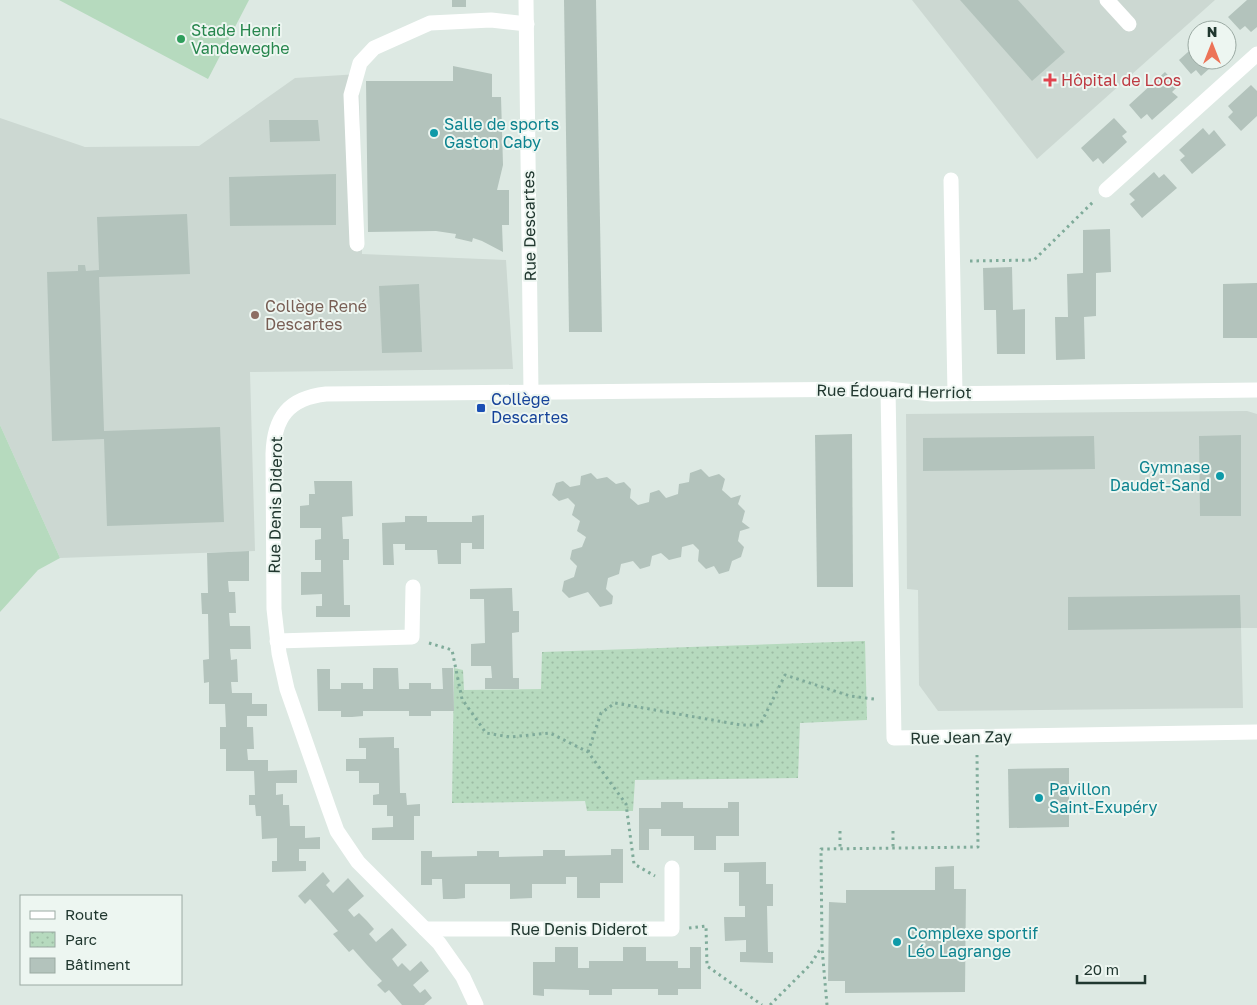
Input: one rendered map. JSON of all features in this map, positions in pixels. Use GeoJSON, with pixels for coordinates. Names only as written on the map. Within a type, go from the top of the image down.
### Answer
{"type":"FeatureCollection","features":[{"type":"Feature","properties":{"kind":"street","name":"Rue Descartes"},"geometry":{"type":"LineString","coordinates":[[526,0],[531,392]]}},
{"type":"Feature","properties":{"kind":"street"},"geometry":{"type":"LineString","coordinates":[[1107,0],[1129,24]]}},
{"type":"Feature","properties":{"kind":"street"},"geometry":{"type":"LineString","coordinates":[[357,244],[351,94],[360,63],[374,48],[430,23],[491,20],[527,24]]}},
{"type":"Feature","properties":{"kind":"street"},"geometry":{"type":"LineString","coordinates":[[1106,190],[1257,54]]}},
{"type":"Feature","properties":{"kind":"street"},"geometry":{"type":"LineString","coordinates":[[951,180],[955,393]]}},
{"type":"Feature","properties":{"kind":"street","name":"Rue Édouard Herriot"},"geometry":{"type":"LineString","coordinates":[[531,392],[888,389],[932,394],[1257,390]]}},
{"type":"Feature","properties":{"kind":"street","name":"Rue Jean Zay"},"geometry":{"type":"LineString","coordinates":[[888,389],[894,738],[1257,732]]}},
{"type":"Feature","properties":{"kind":"street","name":"Rue Denis Diderot"},"geometry":{"type":"LineString","coordinates":[[476,1005],[470,990],[454,963],[439,943],[358,862],[337,830],[287,689],[277,641],[274,609],[273,439],[277,424],[291,406],[311,396],[326,394],[531,392]]}},
{"type":"Feature","properties":{"kind":"street"},"geometry":{"type":"LineString","coordinates":[[277,641],[412,637],[413,587]]}},
{"type":"Feature","properties":{"kind":"street"},"geometry":{"type":"LineString","coordinates":[[672,868],[672,929]]}},
{"type":"Feature","properties":{"kind":"street","name":"Rue Denis Diderot"},"geometry":{"type":"LineString","coordinates":[[425,929],[672,929]]}},
{"type":"Feature","properties":{"kind":"path"},"geometry":{"type":"LineString","coordinates":[[952,262],[1034,260],[1106,190]]}},
{"type":"Feature","properties":{"kind":"path"},"geometry":{"type":"LineString","coordinates":[[412,637],[452,650],[462,699],[486,733],[510,736],[550,733],[588,752],[626,804],[634,864]]}},
{"type":"Feature","properties":{"kind":"path"},"geometry":{"type":"LineString","coordinates":[[588,752],[601,713],[615,703],[741,725],[760,724],[784,675],[850,696],[894,701]]}},
{"type":"Feature","properties":{"kind":"path"},"geometry":{"type":"LineString","coordinates":[[827,1005],[822,948],[821,849],[978,847],[977,737]]}},
{"type":"Feature","properties":{"kind":"path"},"geometry":{"type":"LineString","coordinates":[[840,831],[840,849]]}},
{"type":"Feature","properties":{"kind":"path"},"geometry":{"type":"LineString","coordinates":[[893,831],[893,848]]}},
{"type":"Feature","properties":{"kind":"path"},"geometry":{"type":"LineString","coordinates":[[672,929],[706,926],[707,966],[762,1005]]}},
{"type":"Feature","properties":{"kind":"path"},"geometry":{"type":"LineString","coordinates":[[770,1005],[810,965],[822,948]]}},
{"type":"Feature","properties":{"kind":"shaded area","name":"Hôpital de Loos"},"geometry":{"type":"Polygon","coordinates":[[[912,0],[1215,0],[1193,20],[1187,20],[1187,25],[1037,159],[912,0]]]}},
{"type":"Feature","properties":{"kind":"shaded area","name":"Collège René Descartes"},"geometry":{"type":"Polygon","coordinates":[[[359,74],[362,254],[506,260],[513,369],[250,372],[255,551],[60,558],[0,425],[0,118],[85,147],[199,146],[295,78],[359,74]]]}},
{"type":"Feature","properties":{"kind":"shaded area"},"geometry":{"type":"Polygon","coordinates":[[[1247,411],[1257,414],[1257,628],[1241,628],[1243,708],[938,711],[919,685],[918,590],[907,589],[906,414],[1247,411]]]}},
{"type":"Feature","properties":{"kind":"green space","name":"Stade Henri Vandeweghe"},"geometry":{"type":"Polygon","coordinates":[[[59,0],[249,0],[208,79],[59,0]]]}},
{"type":"Feature","properties":{"kind":"green space"},"geometry":{"type":"Polygon","coordinates":[[[0,425],[60,558],[38,570],[0,612],[0,425]]]}},
{"type":"Feature","properties":{"kind":"green space"},"geometry":{"type":"Polygon","coordinates":[[[865,641],[867,720],[800,723],[798,778],[635,780],[633,811],[587,811],[585,801],[452,803],[454,668],[463,670],[464,690],[541,689],[542,652],[865,641]]]}},
{"type":"Feature","properties":{"kind":"building"},"geometry":{"type":"Polygon","coordinates":[[[452,0],[466,0],[466,7],[452,7],[452,0]]]}},
{"type":"Feature","properties":{"kind":"building"},"geometry":{"type":"Polygon","coordinates":[[[564,0],[596,0],[602,332],[569,332],[564,0]]]}},
{"type":"Feature","properties":{"kind":"building"},"geometry":{"type":"Polygon","coordinates":[[[960,0],[1018,0],[1065,52],[1032,81],[960,0]]]}},
{"type":"Feature","properties":{"kind":"building"},"geometry":{"type":"Polygon","coordinates":[[[1247,0],[1257,0],[1257,27],[1251,32],[1245,26],[1240,30],[1237,27],[1237,20],[1231,20],[1228,17],[1247,0]]]}},
{"type":"Feature","properties":{"kind":"building"},"geometry":{"type":"Polygon","coordinates":[[[1187,53],[1187,69],[1179,60],[1187,53]]]}},
{"type":"Feature","properties":{"kind":"building","name":"Salle de sports Gaston Caby"},"geometry":{"type":"Polygon","coordinates":[[[453,66],[492,74],[492,97],[501,97],[503,165],[497,190],[509,190],[509,225],[502,225],[503,252],[473,238],[472,242],[455,238],[456,234],[436,231],[368,232],[366,81],[453,81],[453,66]]]}},
{"type":"Feature","properties":{"kind":"building"},"geometry":{"type":"Polygon","coordinates":[[[1188,70],[1196,70],[1191,74],[1188,70]]]}},
{"type":"Feature","properties":{"kind":"building"},"geometry":{"type":"Polygon","coordinates":[[[1196,70],[1208,70],[1201,76],[1196,70]]]}},
{"type":"Feature","properties":{"kind":"building"},"geometry":{"type":"Polygon","coordinates":[[[1165,72],[1178,86],[1172,92],[1178,97],[1152,120],[1147,114],[1141,119],[1129,105],[1165,72]]]}},
{"type":"Feature","properties":{"kind":"building"},"geometry":{"type":"Polygon","coordinates":[[[1251,85],[1257,91],[1257,116],[1241,131],[1228,117],[1233,112],[1228,106],[1251,85]]]}},
{"type":"Feature","properties":{"kind":"building"},"geometry":{"type":"Polygon","coordinates":[[[1114,118],[1127,132],[1122,136],[1127,142],[1103,164],[1098,158],[1093,162],[1081,148],[1114,118]]]}},
{"type":"Feature","properties":{"kind":"building"},"geometry":{"type":"Polygon","coordinates":[[[269,120],[318,120],[320,141],[270,142],[269,120]]]}},
{"type":"Feature","properties":{"kind":"building"},"geometry":{"type":"Polygon","coordinates":[[[1203,128],[1209,135],[1214,130],[1226,145],[1192,174],[1180,160],[1185,156],[1179,150],[1203,128]]]}},
{"type":"Feature","properties":{"kind":"building"},"geometry":{"type":"Polygon","coordinates":[[[1154,172],[1159,178],[1164,174],[1177,188],[1142,218],[1130,204],[1135,200],[1129,194],[1154,172]]]}},
{"type":"Feature","properties":{"kind":"building"},"geometry":{"type":"Polygon","coordinates":[[[336,174],[336,225],[230,226],[229,177],[336,174]]]}},
{"type":"Feature","properties":{"kind":"building"},"geometry":{"type":"Polygon","coordinates":[[[187,214],[190,274],[99,277],[104,431],[220,427],[224,522],[107,526],[104,439],[52,441],[47,272],[78,271],[78,265],[85,265],[86,271],[99,270],[97,217],[187,214]]]}},
{"type":"Feature","properties":{"kind":"building"},"geometry":{"type":"Polygon","coordinates":[[[1110,229],[1111,272],[1096,273],[1096,316],[1084,317],[1085,359],[1056,360],[1055,317],[1068,317],[1067,274],[1083,273],[1083,230],[1110,229]]]}},
{"type":"Feature","properties":{"kind":"building"},"geometry":{"type":"Polygon","coordinates":[[[1012,267],[1013,310],[1025,309],[1025,354],[997,354],[996,310],[984,310],[983,268],[1012,267]]]}},
{"type":"Feature","properties":{"kind":"building"},"geometry":{"type":"Polygon","coordinates":[[[1257,283],[1257,338],[1223,338],[1223,284],[1257,283]]]}},
{"type":"Feature","properties":{"kind":"building"},"geometry":{"type":"Polygon","coordinates":[[[419,284],[422,352],[382,353],[379,286],[419,284]]]}},
{"type":"Feature","properties":{"kind":"building"},"geometry":{"type":"Polygon","coordinates":[[[852,434],[853,587],[817,587],[815,435],[852,434]]]}},
{"type":"Feature","properties":{"kind":"building","name":"Gymnase Daudet-Sand"},"geometry":{"type":"Polygon","coordinates":[[[1241,435],[1241,516],[1200,516],[1199,436],[1241,435]]]}},
{"type":"Feature","properties":{"kind":"building"},"geometry":{"type":"Polygon","coordinates":[[[1094,436],[1095,469],[923,471],[923,438],[1094,436]]]}},
{"type":"Feature","properties":{"kind":"building"},"geometry":{"type":"Polygon","coordinates":[[[701,469],[709,477],[719,474],[725,479],[722,490],[731,498],[741,495],[738,504],[745,511],[742,522],[750,528],[740,531],[738,541],[744,547],[741,557],[732,561],[729,571],[719,574],[714,566],[706,569],[698,561],[699,550],[693,544],[682,547],[681,557],[669,560],[661,553],[652,556],[650,566],[640,569],[633,561],[621,564],[619,574],[608,578],[606,589],[613,596],[612,604],[600,607],[588,592],[569,598],[562,591],[564,581],[574,577],[577,566],[570,559],[572,550],[582,547],[586,537],[577,531],[580,521],[572,515],[575,505],[568,498],[559,501],[552,495],[556,483],[563,481],[570,487],[580,485],[581,476],[591,473],[597,479],[607,477],[616,484],[624,482],[631,489],[630,498],[638,505],[649,502],[650,493],[659,490],[666,498],[678,494],[679,484],[689,482],[690,473],[701,469]]]}},
{"type":"Feature","properties":{"kind":"building"},"geometry":{"type":"Polygon","coordinates":[[[314,481],[352,481],[353,516],[342,517],[343,539],[349,539],[349,560],[343,560],[344,605],[350,605],[350,617],[316,617],[316,606],[322,606],[322,594],[301,595],[301,572],[321,572],[321,560],[315,560],[315,540],[321,539],[321,528],[300,528],[300,506],[309,505],[309,494],[315,494],[314,481]]]}},
{"type":"Feature","properties":{"kind":"building"},"geometry":{"type":"Polygon","coordinates":[[[484,515],[484,549],[472,549],[472,543],[461,543],[461,564],[438,564],[437,550],[405,550],[405,544],[393,544],[394,565],[383,565],[382,523],[405,522],[405,516],[427,516],[427,522],[472,522],[472,516],[484,515]]]}},
{"type":"Feature","properties":{"kind":"building"},"geometry":{"type":"Polygon","coordinates":[[[249,551],[249,581],[228,581],[229,592],[235,592],[236,613],[229,613],[230,626],[250,626],[251,649],[230,649],[231,660],[237,659],[238,682],[231,682],[232,693],[252,693],[252,704],[267,704],[267,716],[247,716],[247,727],[253,727],[254,749],[247,749],[248,760],[268,760],[268,771],[297,770],[297,783],[276,783],[276,795],[283,794],[283,805],[289,805],[290,826],[305,826],[305,838],[320,837],[320,849],[299,849],[299,861],[306,861],[306,871],[272,872],[272,861],[277,861],[277,838],[262,839],[261,816],[256,816],[255,805],[249,805],[249,795],[255,795],[254,771],[226,771],[226,749],[220,749],[220,727],[226,727],[225,704],[209,704],[209,682],[204,683],[203,660],[209,659],[208,614],[202,614],[201,593],[208,593],[207,553],[249,551]]]}},
{"type":"Feature","properties":{"kind":"building"},"geometry":{"type":"Polygon","coordinates":[[[512,588],[513,611],[519,611],[519,632],[512,633],[513,678],[519,678],[519,689],[485,689],[485,678],[492,678],[491,666],[471,666],[471,644],[485,643],[484,599],[470,599],[470,589],[512,588]]]}},
{"type":"Feature","properties":{"kind":"building"},"geometry":{"type":"Polygon","coordinates":[[[1240,595],[1241,628],[1068,630],[1068,597],[1240,595]]]}},
{"type":"Feature","properties":{"kind":"building"},"geometry":{"type":"Polygon","coordinates":[[[373,668],[398,668],[399,689],[409,689],[409,683],[431,683],[431,689],[443,689],[442,668],[453,668],[454,711],[431,711],[431,716],[409,716],[409,711],[363,711],[363,716],[341,717],[341,711],[318,711],[317,669],[330,669],[330,689],[341,689],[341,683],[363,683],[363,689],[373,689],[373,668]]]}},
{"type":"Feature","properties":{"kind":"building"},"geometry":{"type":"Polygon","coordinates":[[[394,737],[394,748],[399,748],[400,793],[406,793],[407,805],[420,804],[420,816],[414,816],[414,840],[372,840],[372,828],[393,827],[393,816],[387,816],[387,805],[373,805],[373,795],[379,794],[379,783],[359,783],[359,771],[346,771],[346,759],[366,759],[366,748],[359,748],[359,738],[394,737]]]}},
{"type":"Feature","properties":{"kind":"building","name":"Pavillon Saint-Exupéry"},"geometry":{"type":"Polygon","coordinates":[[[1069,768],[1069,827],[1009,828],[1008,769],[1069,768]]]}},
{"type":"Feature","properties":{"kind":"building"},"geometry":{"type":"Polygon","coordinates":[[[661,802],[683,802],[683,808],[728,808],[728,802],[739,802],[739,836],[716,836],[716,850],[694,850],[694,836],[661,836],[661,829],[649,829],[649,850],[639,850],[639,808],[661,808],[661,802]]]}},
{"type":"Feature","properties":{"kind":"building"},"geometry":{"type":"Polygon","coordinates":[[[611,849],[623,849],[623,883],[600,883],[600,898],[577,898],[577,877],[566,877],[566,884],[532,884],[532,898],[510,899],[510,884],[465,884],[465,898],[443,899],[442,879],[432,879],[432,885],[421,885],[421,851],[432,851],[432,857],[477,856],[477,851],[499,851],[499,857],[543,856],[543,850],[565,850],[565,856],[611,855],[611,849]]]}},
{"type":"Feature","properties":{"kind":"building"},"geometry":{"type":"Polygon","coordinates":[[[766,862],[766,884],[773,884],[773,906],[767,906],[768,952],[773,952],[773,963],[740,962],[740,952],[746,952],[746,940],[725,941],[724,917],[745,917],[745,906],[739,906],[739,872],[724,872],[724,863],[766,862]]]}},
{"type":"Feature","properties":{"kind":"building","name":"Complexe sportif Léo Lagrange"},"geometry":{"type":"Polygon","coordinates":[[[954,866],[954,889],[966,889],[965,992],[845,993],[845,981],[828,981],[829,902],[846,903],[846,890],[935,890],[935,867],[954,866]]]}},
{"type":"Feature","properties":{"kind":"building"},"geometry":{"type":"Polygon","coordinates":[[[323,872],[330,881],[326,885],[333,893],[348,878],[364,896],[348,910],[354,917],[359,913],[374,929],[369,934],[376,942],[392,928],[407,945],[392,959],[398,967],[402,963],[410,971],[421,961],[429,971],[413,985],[420,993],[425,989],[432,998],[424,1005],[402,1005],[389,990],[385,993],[377,985],[382,981],[353,949],[349,952],[333,934],[338,931],[310,899],[305,904],[298,896],[323,872]]]}},
{"type":"Feature","properties":{"kind":"building"},"geometry":{"type":"Polygon","coordinates":[[[555,947],[578,947],[578,968],[589,968],[589,961],[623,961],[623,947],[646,947],[646,961],[678,961],[678,968],[690,968],[690,947],[701,947],[701,989],[678,989],[678,995],[658,995],[658,989],[612,989],[612,995],[589,995],[589,990],[544,989],[544,996],[533,995],[533,962],[555,962],[555,947]]]}},
{"type":"Feature","properties":{"kind":"place","name":"Stade Henri Vandeweghe"},"geometry":{"type":"Point","coordinates":[181,39]}},
{"type":"Feature","properties":{"kind":"place","name":"Hôpital de Loos"},"geometry":{"type":"Point","coordinates":[1050,80]}},
{"type":"Feature","properties":{"kind":"place","name":"Salle de sports Gaston Caby"},"geometry":{"type":"Point","coordinates":[434,133]}},
{"type":"Feature","properties":{"kind":"place","name":"Collège René Descartes"},"geometry":{"type":"Point","coordinates":[255,315]}},
{"type":"Feature","properties":{"kind":"place","name":"Collège Descartes"},"geometry":{"type":"Point","coordinates":[481,408]}},
{"type":"Feature","properties":{"kind":"place","name":"Gymnase Daudet-Sand"},"geometry":{"type":"Point","coordinates":[1220,476]}},
{"type":"Feature","properties":{"kind":"place","name":"Pavillon Saint-Exupéry"},"geometry":{"type":"Point","coordinates":[1039,798]}},
{"type":"Feature","properties":{"kind":"place","name":"Complexe sportif Léo Lagrange"},"geometry":{"type":"Point","coordinates":[897,942]}}]}
